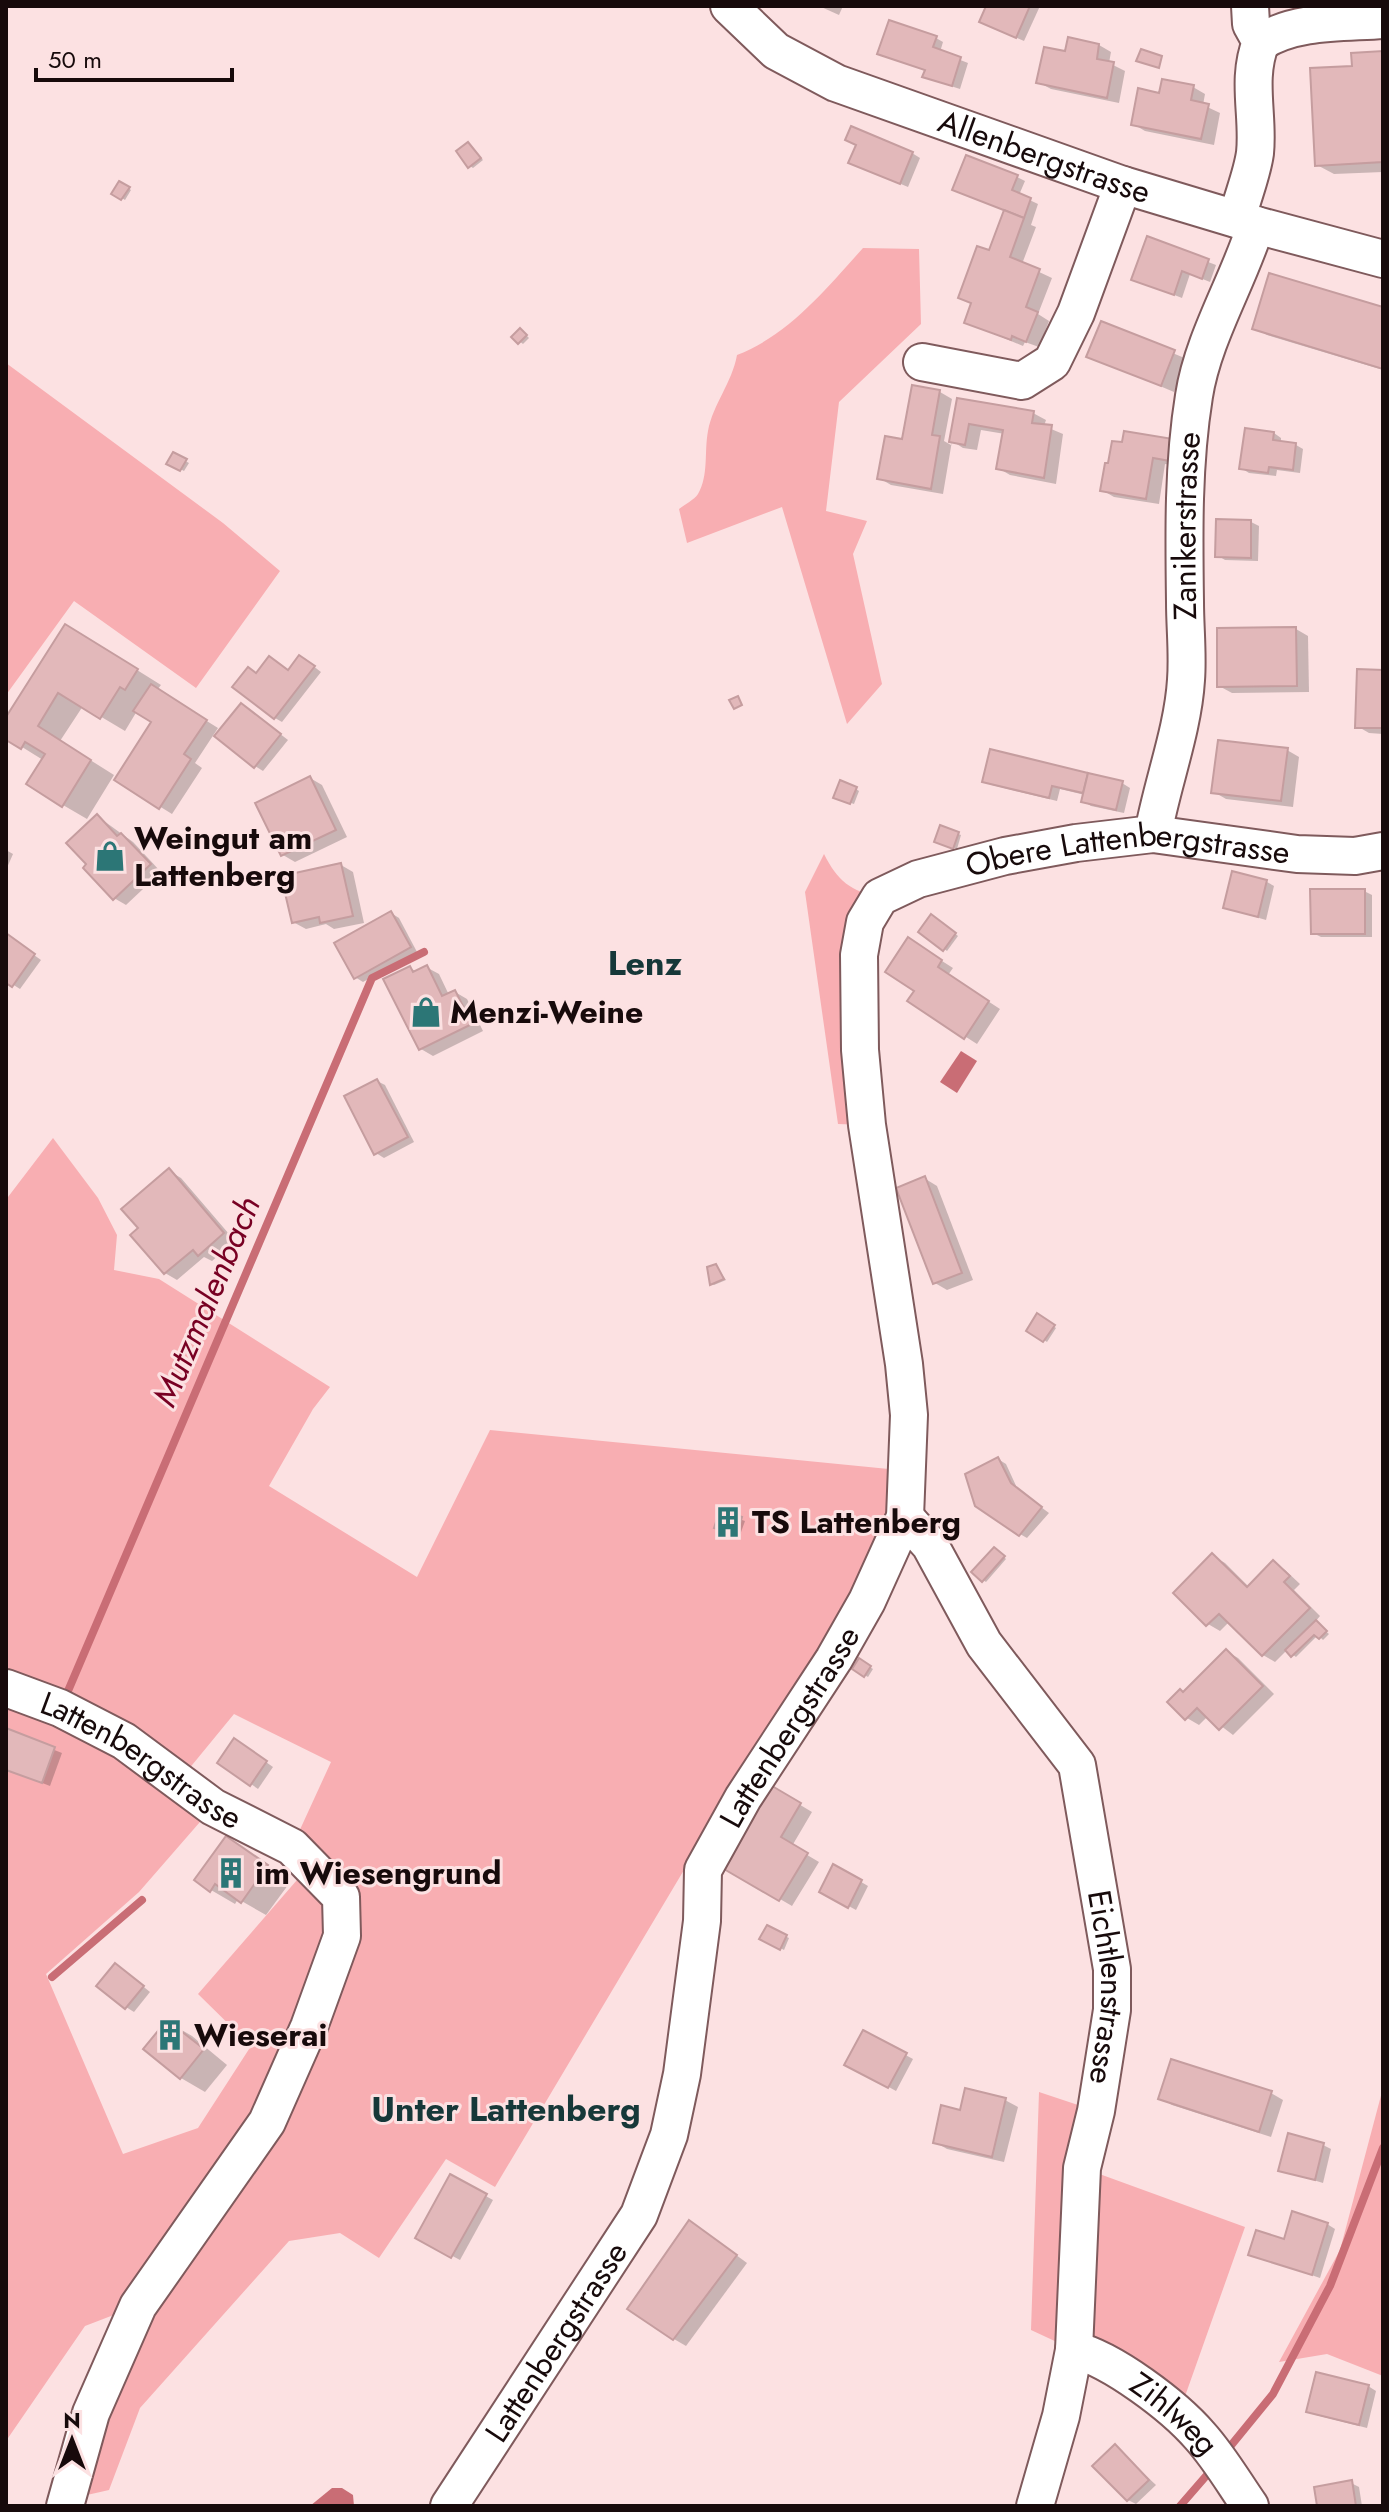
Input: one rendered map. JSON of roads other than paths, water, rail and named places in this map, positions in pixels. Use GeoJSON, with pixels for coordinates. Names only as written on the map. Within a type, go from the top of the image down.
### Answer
{"type":"FeatureCollection","features":[{"type":"Feature","properties":{"kind":"street","name":"Allenbergstrasse"},"geometry":{"type":"LineString","coordinates":[[729,6],[776,51],[836,83],[1123,185],[1383,259]]}},
{"type":"Feature","properties":{"kind":"street","name":"Zanikerstrasse"},"geometry":{"type":"LineString","coordinates":[[1153,834],[1186,681],[1185,504],[1194,394],[1205,355],[1243,264],[1255,153],[1257,58],[1250,6]]}},
{"type":"Feature","properties":{"kind":"street"},"geometry":{"type":"LineString","coordinates":[[1257,58],[1276,33],[1303,26],[1383,20]]}},
{"type":"Feature","properties":{"kind":"street"},"geometry":{"type":"LineString","coordinates":[[922,362],[1022,381],[1052,362],[1076,313],[1123,185]]}},
{"type":"Feature","properties":{"kind":"street","name":"Obere Lattenbergstrasse"},"geometry":{"type":"LineString","coordinates":[[880,897],[918,879],[1005,856],[1076,843],[1153,834],[1297,854],[1355,856],[1383,851]]}},
{"type":"Feature","properties":{"kind":"street","name":"Lattenbergstrasse"},"geometry":{"type":"LineString","coordinates":[[449,2506],[639,2215],[669,2135],[682,2074],[702,1921],[703,1870],[743,1798],[834,1659],[867,1601],[905,1517],[909,1415],[867,1125],[860,1050],[859,955],[865,922],[880,897]]}},
{"type":"Feature","properties":{"kind":"street","name":"Eichtlenstrasse"},"geometry":{"type":"LineString","coordinates":[[905,1517],[930,1545],[984,1644],[1077,1765],[1112,1969],[1112,2010],[1096,2111],[1082,2168],[1074,2350],[1061,2416],[1035,2506]]}},
{"type":"Feature","properties":{"kind":"street","name":"Lattenbergstrasse"},"geometry":{"type":"LineString","coordinates":[[6,1688],[60,1708],[124,1741],[213,1807],[292,1847],[341,1897],[342,1936],[309,2027],[267,2122],[138,2306],[91,2413],[65,2506]]}},
{"type":"Feature","properties":{"kind":"street","name":"Zihlweg"},"geometry":{"type":"LineString","coordinates":[[1074,2350],[1107,2362],[1200,2435],[1250,2506]]}},
{"type":"Feature","properties":{"kind":"waterway","name":"Mutzmalenbach"},"geometry":{"type":"LineString","coordinates":[[65,1698],[372,978],[424,952]]}},
{"type":"Feature","properties":{"kind":"waterway"},"geometry":{"type":"LineString","coordinates":[[52,1977],[142,1900]]}},
{"type":"Feature","properties":{"kind":"waterway"},"geometry":{"type":"LineString","coordinates":[[1224,2454],[1273,2394],[1330,2286],[1383,2148]]}},
{"type":"Feature","properties":{"kind":"waterway"},"geometry":{"type":"LineString","coordinates":[[1180,2506],[1213,2468]]}},
{"type":"Feature","properties":{"kind":"place","name":"Weingut am Lattenberg"},"geometry":{"type":"Point","coordinates":[110,856]}},
{"type":"Feature","properties":{"kind":"place","name":"Menzi-Weine"},"geometry":{"type":"Point","coordinates":[426,1012]}},
{"type":"Feature","properties":{"kind":"place","name":"TS Lattenberg"},"geometry":{"type":"Point","coordinates":[728,1522]}},
{"type":"Feature","properties":{"kind":"place","name":"im Wiesengrund"},"geometry":{"type":"Point","coordinates":[231,1873]}},
{"type":"Feature","properties":{"kind":"place","name":"Wieserai"},"geometry":{"type":"Point","coordinates":[170,2035]}},
{"type":"Feature","properties":{"kind":"district","name":"Lenz"},"geometry":{"type":"Point","coordinates":[645,963]}},
{"type":"Feature","properties":{"kind":"district","name":"Unter Lattenberg"},"geometry":{"type":"Point","coordinates":[506,2109]}}]}
